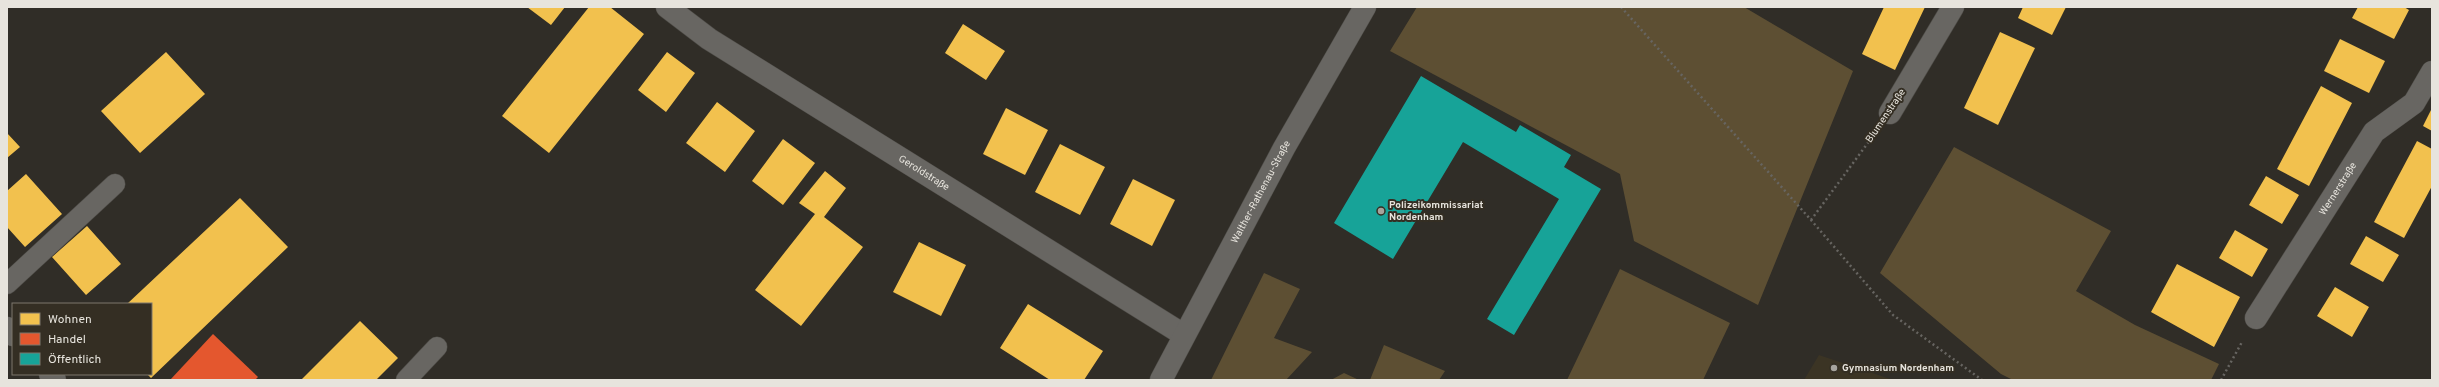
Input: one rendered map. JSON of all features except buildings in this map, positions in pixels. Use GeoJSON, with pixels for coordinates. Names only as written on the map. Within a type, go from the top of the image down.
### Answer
{"type":"FeatureCollection","features":[{"type":"Feature","properties":{"kind":"street","name":"Geroldstraße"},"geometry":{"type":"LineString","coordinates":[[667,7],[709,39],[1184,336]]}},
{"type":"Feature","properties":{"kind":"street","name":"Walther-Rathenau-Straße"},"geometry":{"type":"LineString","coordinates":[[1161,380],[1284,148],[1365,7]]}},
{"type":"Feature","properties":{"kind":"street","name":"Blumenstraße"},"geometry":{"type":"LineString","coordinates":[[1890,113],[1953,7]]}},
{"type":"Feature","properties":{"kind":"street","name":"Wernerstraße"},"geometry":{"type":"LineString","coordinates":[[2256,318],[2374,132],[2414,103],[2432,72]]}},
{"type":"Feature","properties":{"kind":"lane"},"geometry":{"type":"LineString","coordinates":[[7,284],[115,184]]}},
{"type":"Feature","properties":{"kind":"lane"},"geometry":{"type":"LineString","coordinates":[[406,380],[436,347]]}},
{"type":"Feature","properties":{"kind":"path"},"geometry":{"type":"LineString","coordinates":[[1621,7],[1812,220],[1893,315],[1982,380]]}},
{"type":"Feature","properties":{"kind":"path","name":"Blumenstraße"},"geometry":{"type":"LineString","coordinates":[[1812,220],[1890,113]]}},
{"type":"Feature","properties":{"kind":"path"},"geometry":{"type":"LineString","coordinates":[[2222,380],[2256,318]]}},
{"type":"Feature","properties":{"kind":"shaded area"},"geometry":{"type":"Polygon","coordinates":[[[1417,7],[1744,7],[1853,71],[1758,305],[1634,241],[1620,174],[1390,51],[1417,7]]]}},
{"type":"Feature","properties":{"kind":"shaded area"},"geometry":{"type":"Polygon","coordinates":[[[1954,147],[2111,231],[2076,291],[2135,325],[2219,364],[2211,380],[2013,380],[2001,374],[1880,273],[1954,147]]]}},
{"type":"Feature","properties":{"kind":"shaded area"},"geometry":{"type":"Polygon","coordinates":[[[1620,269],[1730,323],[1703,380],[1567,380],[1620,269]]]}},
{"type":"Feature","properties":{"kind":"shaded area"},"geometry":{"type":"Polygon","coordinates":[[[1264,273],[1300,289],[1274,338],[1312,352],[1286,380],[1211,380],[1264,273]]]}},
{"type":"Feature","properties":{"kind":"shaded area"},"geometry":{"type":"Polygon","coordinates":[[[1384,345],[1445,371],[1439,380],[1370,380],[1384,345]]]}},
{"type":"Feature","properties":{"kind":"shaded area","name":"Gymnasium Nordenham"},"geometry":{"type":"Polygon","coordinates":[[[1819,355],[1893,380],[1804,380],[1819,355]]]}},
{"type":"Feature","properties":{"kind":"shaded area"},"geometry":{"type":"Polygon","coordinates":[[[1344,373],[1359,380],[1331,380],[1344,373]]]}},
{"type":"Feature","properties":{"kind":"place","name":"Polizeikommissariat Nordenham"},"geometry":{"type":"Point","coordinates":[1381,211]}},
{"type":"Feature","properties":{"kind":"place","name":"Gymnasium Nordenham"},"geometry":{"type":"Point","coordinates":[1834,368]}}]}
